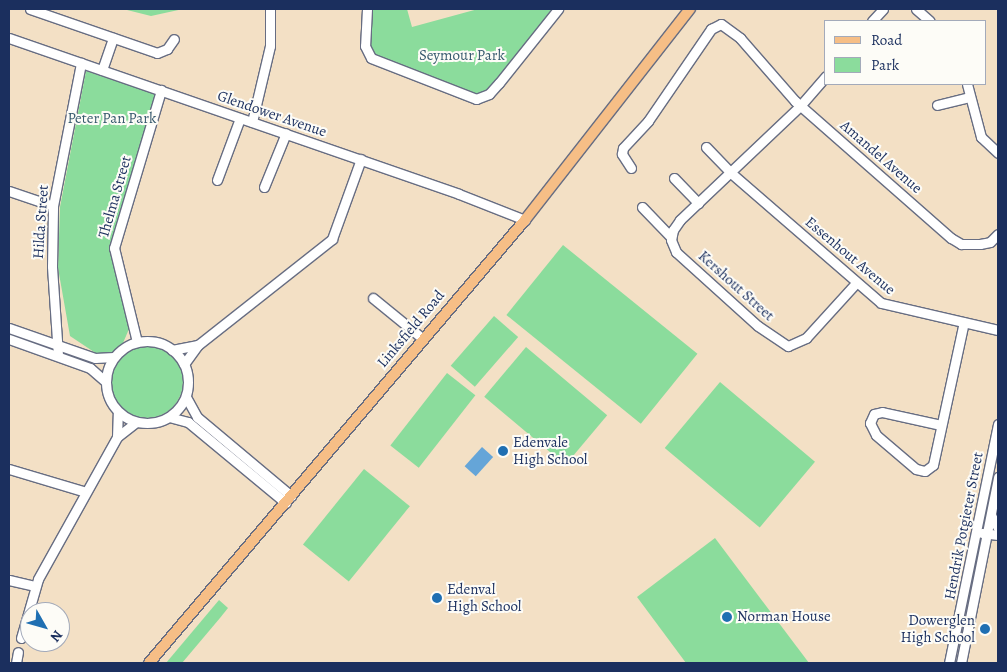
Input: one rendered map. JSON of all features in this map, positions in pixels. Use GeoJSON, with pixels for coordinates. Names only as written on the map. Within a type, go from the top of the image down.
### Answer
{"type":"FeatureCollection","features":[{"type":"Feature","properties":{"kind":"main road","name":"Linksfield Road"},"geometry":{"type":"LineString","coordinates":[[149,663],[288,500],[422,338],[524,220],[690,9]]}},
{"type":"Feature","properties":{"kind":"street"},"geometry":{"type":"LineString","coordinates":[[30,9],[160,53],[168,49],[174,39]]}},
{"type":"Feature","properties":{"kind":"street"},"geometry":{"type":"LineString","coordinates":[[252,122],[270,46],[270,9]]}},
{"type":"Feature","properties":{"kind":"street"},"geometry":{"type":"LineString","coordinates":[[367,9],[365,46],[371,58],[476,99],[489,94],[558,9]]}},
{"type":"Feature","properties":{"kind":"street"},"geometry":{"type":"LineString","coordinates":[[873,20],[883,9]]}},
{"type":"Feature","properties":{"kind":"street"},"geometry":{"type":"LineString","coordinates":[[916,9],[929,20]]}},
{"type":"Feature","properties":{"kind":"street","name":"Amandel Avenue"},"geometry":{"type":"LineString","coordinates":[[631,168],[622,154],[623,148],[648,120],[681,68],[714,25],[721,24],[731,29],[800,106],[951,238],[962,244],[980,244],[998,234]]}},
{"type":"Feature","properties":{"kind":"street","name":"Glendower Avenue"},"geometry":{"type":"LineString","coordinates":[[9,38],[361,159],[524,220]]}},
{"type":"Feature","properties":{"kind":"street"},"geometry":{"type":"LineString","coordinates":[[102,70],[113,38]]}},
{"type":"Feature","properties":{"kind":"street","name":"Hilda Street"},"geometry":{"type":"LineString","coordinates":[[59,351],[52,266],[54,206],[81,63]]}},
{"type":"Feature","properties":{"kind":"street"},"geometry":{"type":"LineString","coordinates":[[642,207],[670,236],[676,224],[800,106],[824,78]]}},
{"type":"Feature","properties":{"kind":"street"},"geometry":{"type":"LineString","coordinates":[[967,85],[981,137],[998,154]]}},
{"type":"Feature","properties":{"kind":"street","name":"Thelma Street"},"geometry":{"type":"LineString","coordinates":[[137,342],[114,248],[161,90]]}},
{"type":"Feature","properties":{"kind":"street"},"geometry":{"type":"LineString","coordinates":[[937,105],[970,97]]}},
{"type":"Feature","properties":{"kind":"street"},"geometry":{"type":"LineString","coordinates":[[217,180],[240,118]]}},
{"type":"Feature","properties":{"kind":"street"},"geometry":{"type":"LineString","coordinates":[[264,187],[286,133]]}},
{"type":"Feature","properties":{"kind":"street","name":"Essenhout Avenue"},"geometry":{"type":"LineString","coordinates":[[706,147],[731,173],[856,283],[891,308],[998,330]]}},
{"type":"Feature","properties":{"kind":"street"},"geometry":{"type":"LineString","coordinates":[[184,364],[198,345],[330,242],[361,159]]}},
{"type":"Feature","properties":{"kind":"street"},"geometry":{"type":"LineString","coordinates":[[674,178],[698,203]]}},
{"type":"Feature","properties":{"kind":"street"},"geometry":{"type":"LineString","coordinates":[[9,191],[54,206]]}},
{"type":"Feature","properties":{"kind":"street","name":"Kershout Street"},"geometry":{"type":"LineString","coordinates":[[670,236],[676,252],[781,344],[796,344],[806,338],[856,283]]}},
{"type":"Feature","properties":{"kind":"street"},"geometry":{"type":"LineString","coordinates":[[373,298],[422,338]]}},
{"type":"Feature","properties":{"kind":"street"},"geometry":{"type":"LineString","coordinates":[[941,425],[882,412],[874,414],[870,423],[876,435],[922,471],[929,470],[936,460],[941,425],[964,322]]}},
{"type":"Feature","properties":{"kind":"street"},"geometry":{"type":"LineString","coordinates":[[9,328],[59,351],[90,368],[106,382]]}},
{"type":"Feature","properties":{"kind":"street"},"geometry":{"type":"LineString","coordinates":[[9,339],[100,359],[114,357],[137,342],[160,343],[172,350],[184,364],[188,380],[186,397],[194,414],[232,453]]}},
{"type":"Feature","properties":{"kind":"street"},"geometry":{"type":"LineString","coordinates":[[172,350],[198,345]]}},
{"type":"Feature","properties":{"kind":"street"},"geometry":{"type":"LineString","coordinates":[[114,357],[106,382],[110,401],[118,412],[136,422],[149,424],[169,417],[186,397]]}},
{"type":"Feature","properties":{"kind":"street"},"geometry":{"type":"LineString","coordinates":[[117,438],[118,412]]}},
{"type":"Feature","properties":{"kind":"street"},"geometry":{"type":"LineString","coordinates":[[169,417],[188,422],[232,453],[288,500]]}},
{"type":"Feature","properties":{"kind":"street"},"geometry":{"type":"LineString","coordinates":[[31,602],[35,586],[117,438],[136,422]]}},
{"type":"Feature","properties":{"kind":"street","name":"Hendrik Potgieter Street"},"geometry":{"type":"LineString","coordinates":[[949,663],[998,424]]}},
{"type":"Feature","properties":{"kind":"street"},"geometry":{"type":"LineString","coordinates":[[9,469],[86,492]]}},
{"type":"Feature","properties":{"kind":"street","name":"Hendrik Potgieter Street"},"geometry":{"type":"LineString","coordinates":[[961,663],[998,477]]}},
{"type":"Feature","properties":{"kind":"street"},"geometry":{"type":"LineString","coordinates":[[991,515],[998,528]]}},
{"type":"Feature","properties":{"kind":"street"},"geometry":{"type":"LineString","coordinates":[[977,532],[998,536]]}},
{"type":"Feature","properties":{"kind":"street"},"geometry":{"type":"LineString","coordinates":[[984,549],[998,536]]}},
{"type":"Feature","properties":{"kind":"street"},"geometry":{"type":"LineString","coordinates":[[9,580],[35,586]]}},
{"type":"Feature","properties":{"kind":"street"},"geometry":{"type":"LineString","coordinates":[[16,663],[18,652]]}},
{"type":"Feature","properties":{"kind":"green space"},"geometry":{"type":"Polygon","coordinates":[[[123,9],[183,9],[151,16],[123,9]]]}},
{"type":"Feature","properties":{"kind":"green space","name":"Seymour Park"},"geometry":{"type":"Polygon","coordinates":[[[364,9],[407,9],[412,27],[478,9],[554,9],[483,97],[465,101],[373,62],[363,44],[364,9]]]}},
{"type":"Feature","properties":{"kind":"green space","name":"Peter Pan Park"},"geometry":{"type":"Polygon","coordinates":[[[86,71],[155,94],[112,247],[129,329],[123,343],[109,355],[100,356],[70,336],[58,268],[60,207],[86,71]]]}},
{"type":"Feature","properties":{"kind":"green space"},"geometry":{"type":"Polygon","coordinates":[[[563,245],[697,354],[641,424],[506,315],[563,245]]]}},
{"type":"Feature","properties":{"kind":"green space"},"geometry":{"type":"Polygon","coordinates":[[[494,316],[518,337],[475,387],[451,366],[494,316]]]}},
{"type":"Feature","properties":{"kind":"green space"},"geometry":{"type":"Polygon","coordinates":[[[147,346],[161,349],[173,356],[180,368],[183,382],[180,396],[173,408],[161,415],[147,418],[133,415],[121,408],[114,396],[111,382],[114,368],[121,356],[133,349],[147,346]]]}},
{"type":"Feature","properties":{"kind":"green space"},"geometry":{"type":"Polygon","coordinates":[[[526,347],[607,415],[565,465],[484,397],[526,347]]]}},
{"type":"Feature","properties":{"kind":"green space"},"geometry":{"type":"Polygon","coordinates":[[[447,373],[475,395],[419,468],[390,445],[447,373]]]}},
{"type":"Feature","properties":{"kind":"green space"},"geometry":{"type":"Polygon","coordinates":[[[720,382],[815,462],[760,528],[665,448],[720,382]]]}},
{"type":"Feature","properties":{"kind":"green space"},"geometry":{"type":"Polygon","coordinates":[[[364,469],[410,506],[349,582],[303,544],[364,469]]]}},
{"type":"Feature","properties":{"kind":"green space"},"geometry":{"type":"Polygon","coordinates":[[[715,538],[809,663],[686,663],[637,597],[715,538]]]}},
{"type":"Feature","properties":{"kind":"green space"},"geometry":{"type":"Polygon","coordinates":[[[219,600],[228,608],[220,618],[182,663],[166,663],[219,600]]]}},
{"type":"Feature","properties":{"kind":"water"},"geometry":{"type":"Polygon","coordinates":[[[482,447],[493,457],[476,476],[465,466],[482,447]]]}},
{"type":"Feature","properties":{"kind":"place","name":"Edenvale High School"},"geometry":{"type":"Point","coordinates":[503,451]}},
{"type":"Feature","properties":{"kind":"place","name":"Edenval High School"},"geometry":{"type":"Point","coordinates":[437,598]}},
{"type":"Feature","properties":{"kind":"place","name":"Norman House"},"geometry":{"type":"Point","coordinates":[727,617]}},
{"type":"Feature","properties":{"kind":"place","name":"Dowerglen High School"},"geometry":{"type":"Point","coordinates":[985,629]}}]}
